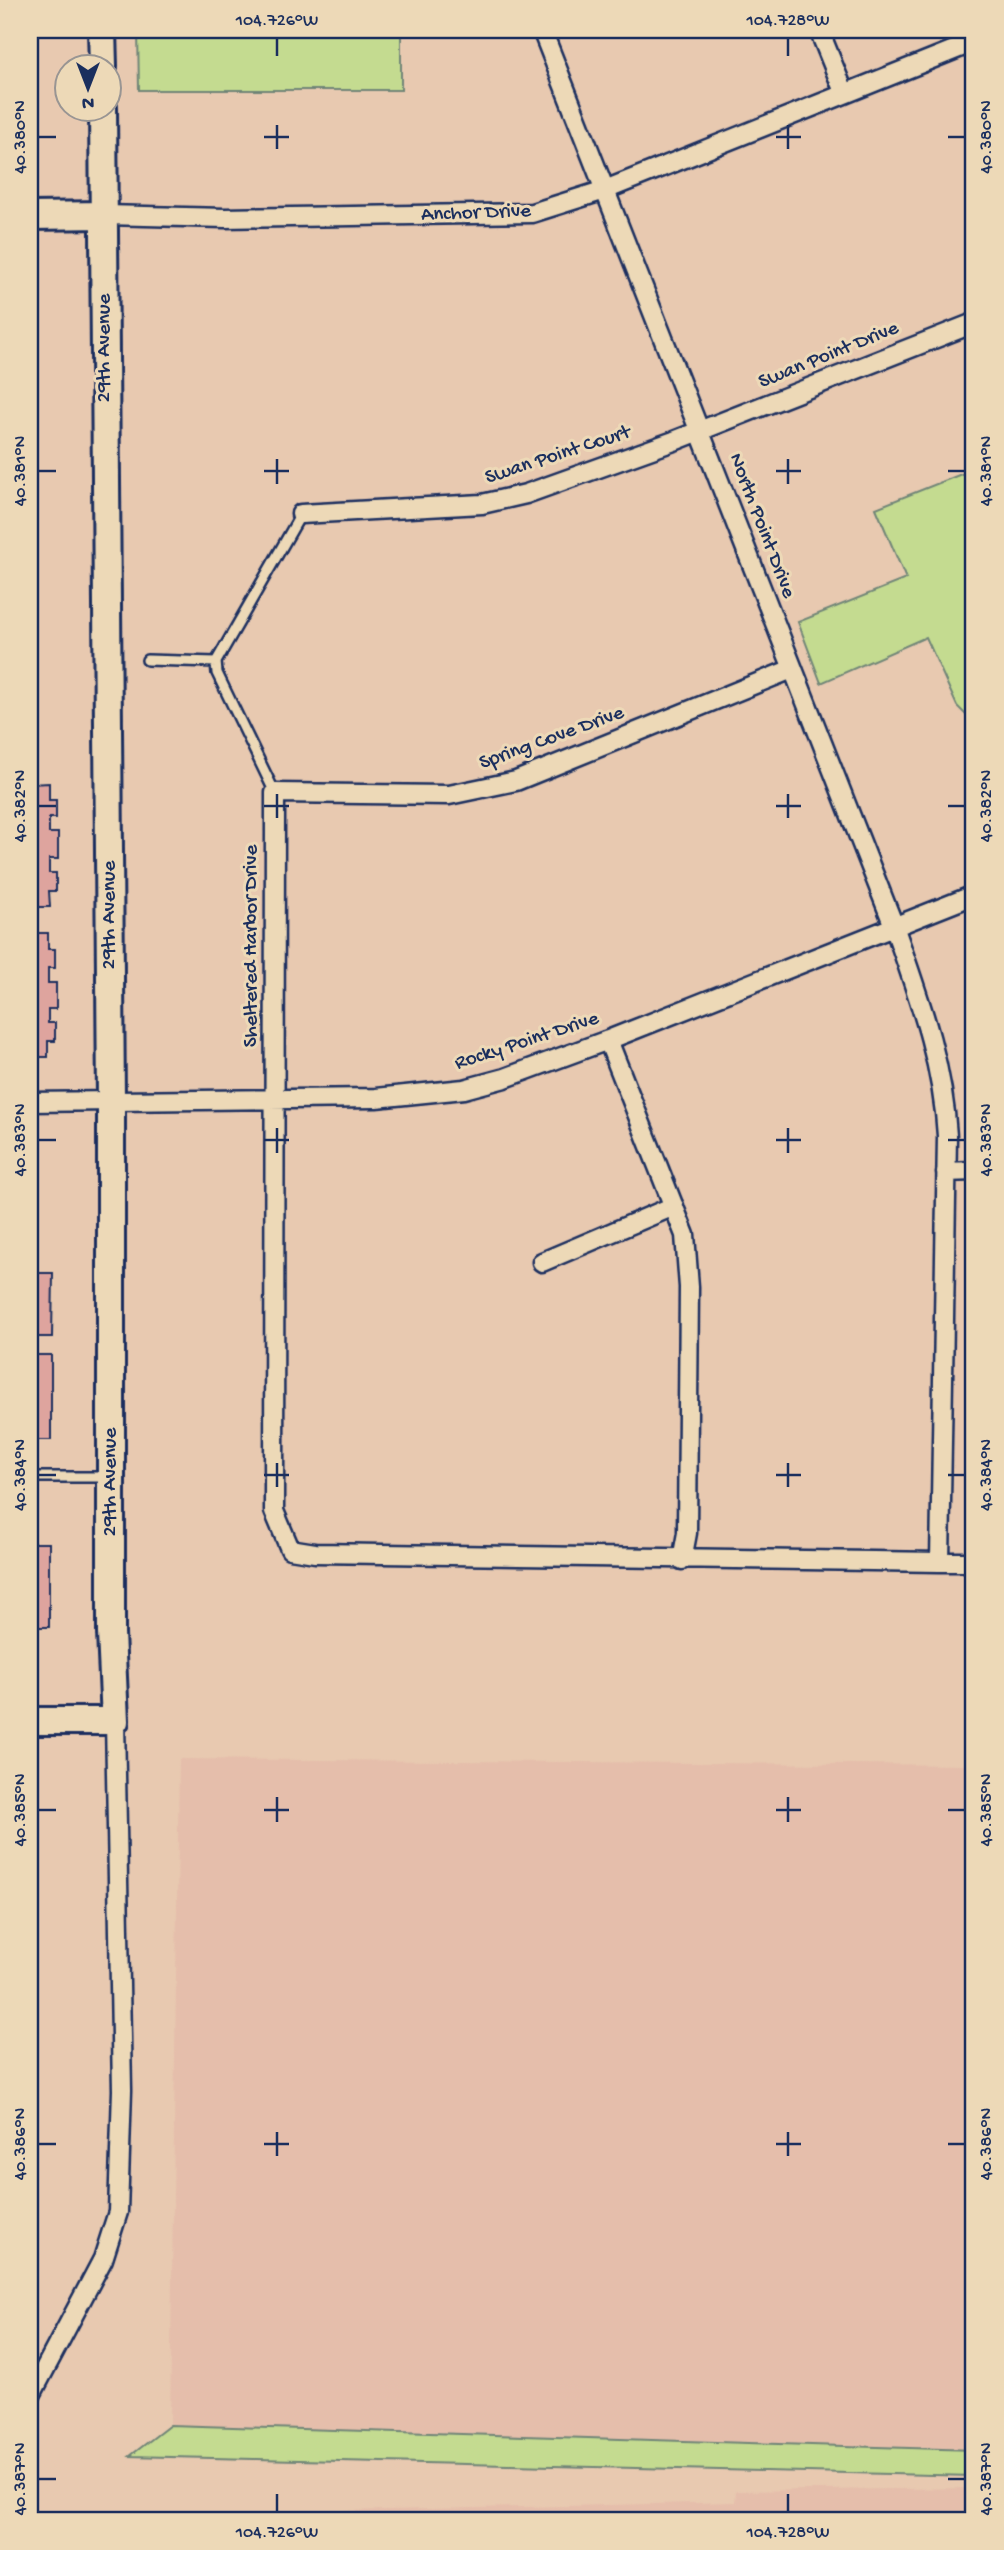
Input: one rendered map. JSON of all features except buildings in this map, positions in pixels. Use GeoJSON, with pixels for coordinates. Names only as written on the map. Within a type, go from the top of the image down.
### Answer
{"type":"FeatureCollection","features":[{"type":"Feature","properties":{"kind":"street"},"geometry":{"type":"LineString","coordinates":[[102,30],[103,52]]}},
{"type":"Feature","properties":{"kind":"street","name":"North Point Drive"},"geometry":{"type":"LineString","coordinates":[[542,30],[894,926],[933,1040],[945,1101],[946,1172],[940,1562]]}},
{"type":"Feature","properties":{"kind":"street"},"geometry":{"type":"LineString","coordinates":[[819,30],[844,92]]}},
{"type":"Feature","properties":{"kind":"street","name":"Anchor Drive"},"geometry":{"type":"LineString","coordinates":[[30,216],[531,214],[605,190],[974,42]]}},
{"type":"Feature","properties":{"kind":"street","name":"29th Avenue"},"geometry":{"type":"LineString","coordinates":[[103,122],[111,1101],[111,1633],[115,1721]]}},
{"type":"Feature","properties":{"kind":"street","name":"Swan Point Drive"},"geometry":{"type":"LineString","coordinates":[[700,431],[974,323]]}},
{"type":"Feature","properties":{"kind":"street","name":"Swan Point Court"},"geometry":{"type":"LineString","coordinates":[[300,513],[482,504],[575,479],[700,431]]}},
{"type":"Feature","properties":{"kind":"street","name":"Spring Cove Drive"},"geometry":{"type":"LineString","coordinates":[[275,793],[449,795],[516,781],[792,669]]}},
{"type":"Feature","properties":{"kind":"street","name":"Sheltered Harbor Drive"},"geometry":{"type":"LineString","coordinates":[[275,793],[274,1511],[290,1549],[315,1553],[682,1560]]}},
{"type":"Feature","properties":{"kind":"street","name":"Rocky Point Drive"},"geometry":{"type":"LineString","coordinates":[[30,1102],[419,1096],[464,1089],[505,1078],[608,1040],[974,895]]}},
{"type":"Feature","properties":{"kind":"street"},"geometry":{"type":"LineString","coordinates":[[608,1040],[685,1236],[689,1287],[687,1532],[682,1560],[974,1562]]}},
{"type":"Feature","properties":{"kind":"street"},"geometry":{"type":"LineString","coordinates":[[946,1172],[974,1171]]}},
{"type":"Feature","properties":{"kind":"street"},"geometry":{"type":"LineString","coordinates":[[542,1262],[674,1206]]}},
{"type":"Feature","properties":{"kind":"street"},"geometry":{"type":"LineString","coordinates":[[30,1721],[115,1721],[122,2090],[122,2162],[118,2212],[103,2259],[30,2397]]}},
{"type":"Feature","properties":{"kind":"lane"},"geometry":{"type":"LineString","coordinates":[[275,793],[217,673],[216,662],[300,513]]}},
{"type":"Feature","properties":{"kind":"lane"},"geometry":{"type":"LineString","coordinates":[[147,660],[216,662]]}},
{"type":"Feature","properties":{"kind":"lane"},"geometry":{"type":"LineString","coordinates":[[30,1477],[111,1477]]}},
{"type":"Feature","properties":{"kind":"shaded area"},"geometry":{"type":"Polygon","coordinates":[[[179,1759],[974,1765],[974,2450],[170,2425],[179,1759]]]}},
{"type":"Feature","properties":{"kind":"shaded area"},"geometry":{"type":"Polygon","coordinates":[[[974,2488],[974,2520],[343,2520],[343,2511],[735,2502],[736,2491],[974,2488]]]}},
{"type":"Feature","properties":{"kind":"green space"},"geometry":{"type":"Polygon","coordinates":[[[138,30],[401,30],[401,90],[139,90],[138,30]]]}},
{"type":"Feature","properties":{"kind":"green space"},"geometry":{"type":"Polygon","coordinates":[[[974,469],[974,723],[957,706],[926,637],[821,683],[798,622],[906,579],[876,508],[974,469]]]}},
{"type":"Feature","properties":{"kind":"green space"},"geometry":{"type":"Polygon","coordinates":[[[170,2425],[974,2450],[974,2476],[130,2456],[170,2425]]]}}]}
